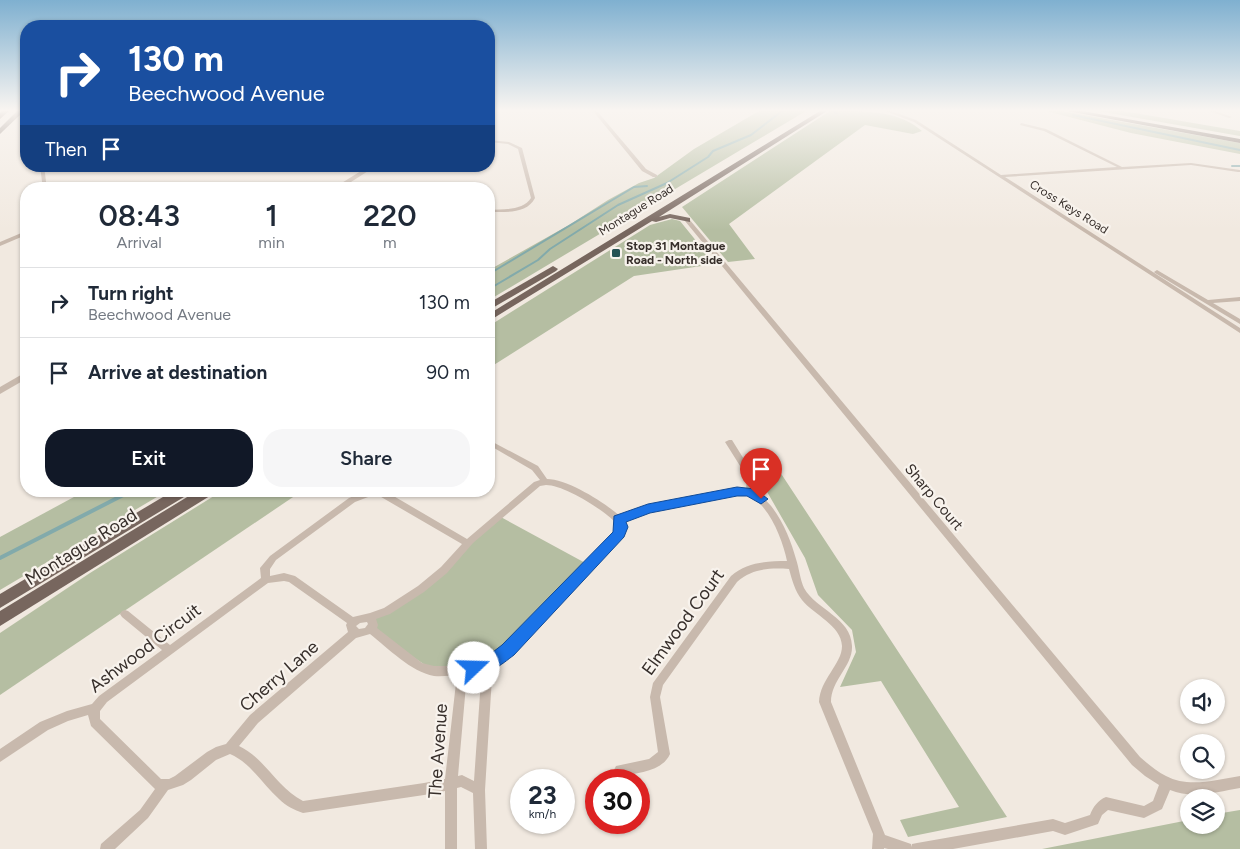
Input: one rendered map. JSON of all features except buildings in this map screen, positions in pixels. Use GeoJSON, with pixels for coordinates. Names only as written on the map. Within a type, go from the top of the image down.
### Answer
{"type":"FeatureCollection","features":[{"type":"Feature","properties":{"kind":"main road","name":"Montague Road"},"geometry":{"type":"LineString","coordinates":[[495,303],[749,151]]}},
{"type":"Feature","properties":{"kind":"main road","name":"Montague Road"},"geometry":{"type":"LineString","coordinates":[[495,314],[760,151]]}},
{"type":"Feature","properties":{"kind":"main road"},"geometry":{"type":"LineString","coordinates":[[687,220],[679,207],[703,186]]}},
{"type":"Feature","properties":{"kind":"main road"},"geometry":{"type":"LineString","coordinates":[[633,230],[667,216],[687,220]]}},
{"type":"Feature","properties":{"kind":"main road","name":"Montague Road"},"geometry":{"type":"LineString","coordinates":[[0,602],[174,497]]}},
{"type":"Feature","properties":{"kind":"main road","name":"Montague Road"},"geometry":{"type":"LineString","coordinates":[[0,619],[198,497]]}},
{"type":"Feature","properties":{"kind":"street"},"geometry":{"type":"LineString","coordinates":[[495,210],[520,208],[528,205],[533,198],[521,151]]}},
{"type":"Feature","properties":{"kind":"street"},"geometry":{"type":"LineString","coordinates":[[628,151],[644,170],[654,176]]}},
{"type":"Feature","properties":{"kind":"street","name":"Cross Keys Road"},"geometry":{"type":"LineString","coordinates":[[959,151],[1130,258],[1240,331]]}},
{"type":"Feature","properties":{"kind":"street"},"geometry":{"type":"LineString","coordinates":[[1086,151],[1121,168]]}},
{"type":"Feature","properties":{"kind":"street"},"geometry":{"type":"LineString","coordinates":[[998,176],[1191,164],[1238,171]]}},
{"type":"Feature","properties":{"kind":"street"},"geometry":{"type":"LineString","coordinates":[[347,182],[363,172]]}},
{"type":"Feature","properties":{"kind":"street","name":"Sharp Court"},"geometry":{"type":"LineString","coordinates":[[687,220],[1136,761],[1148,772],[1166,783]]}},
{"type":"Feature","properties":{"kind":"street"},"geometry":{"type":"LineString","coordinates":[[0,244],[20,236]]}},
{"type":"Feature","properties":{"kind":"street","name":"Cross Keys Road"},"geometry":{"type":"LineString","coordinates":[[1130,258],[1240,322]]}},
{"type":"Feature","properties":{"kind":"street"},"geometry":{"type":"LineString","coordinates":[[1197,303],[1240,299]]}},
{"type":"Feature","properties":{"kind":"street"},"geometry":{"type":"LineString","coordinates":[[0,391],[20,379]]}},
{"type":"Feature","properties":{"kind":"street"},"geometry":{"type":"LineString","coordinates":[[729,442],[751,478],[750,492]]}},
{"type":"Feature","properties":{"kind":"street"},"geometry":{"type":"LineString","coordinates":[[495,445],[535,468],[545,482]]}},
{"type":"Feature","properties":{"kind":"street"},"geometry":{"type":"LineString","coordinates":[[354,627],[361,617],[370,617],[387,611],[425,586],[444,570],[467,543],[532,486],[545,482],[560,484],[611,513],[619,520],[621,527],[619,534],[497,660],[474,668],[443,672],[425,669],[371,629]]}},
{"type":"Feature","properties":{"kind":"street"},"geometry":{"type":"LineString","coordinates":[[619,520],[648,509],[737,492],[750,492],[761,499],[789,551],[800,591],[834,623],[845,638],[845,656],[825,693],[825,702],[879,845],[906,849]]}},
{"type":"Feature","properties":{"kind":"street"},"geometry":{"type":"LineString","coordinates":[[360,497],[352,500],[273,558],[265,568],[266,580],[284,577],[292,579],[364,633],[371,629],[374,622],[370,617]]}},
{"type":"Feature","properties":{"kind":"street"},"geometry":{"type":"LineString","coordinates":[[386,497],[467,543]]}},
{"type":"Feature","properties":{"kind":"street","name":"Elmwood Court"},"geometry":{"type":"LineString","coordinates":[[626,769],[653,764],[660,760],[664,754],[655,697],[658,683],[734,579],[748,569],[770,565],[792,565]]}},
{"type":"Feature","properties":{"kind":"street","name":"Ashwood Circuit"},"geometry":{"type":"LineString","coordinates":[[165,785],[159,785],[95,722],[93,717],[94,709],[103,699],[266,580]]}},
{"type":"Feature","properties":{"kind":"street"},"geometry":{"type":"LineString","coordinates":[[125,614],[169,650]]}},
{"type":"Feature","properties":{"kind":"street","name":"Cherry Lane"},"geometry":{"type":"LineString","coordinates":[[230,748],[254,719],[354,627]]}},
{"type":"Feature","properties":{"kind":"street"},"geometry":{"type":"LineString","coordinates":[[474,668],[487,677],[479,790],[481,849]]}},
{"type":"Feature","properties":{"kind":"street","name":"The Avenue"},"geometry":{"type":"LineString","coordinates":[[451,849],[452,783],[461,683],[474,668]]}},
{"type":"Feature","properties":{"kind":"street"},"geometry":{"type":"LineString","coordinates":[[0,756],[50,722],[73,712],[94,709]]}},
{"type":"Feature","properties":{"kind":"street"},"geometry":{"type":"LineString","coordinates":[[106,849],[144,814],[165,785],[182,779],[215,753],[230,748],[244,756],[291,801],[303,807],[424,789],[462,781],[479,790]]}},
{"type":"Feature","properties":{"kind":"street"},"geometry":{"type":"LineString","coordinates":[[917,849],[1053,825],[1065,829],[1094,820],[1098,811],[1106,803],[1144,812],[1158,805],[1166,783],[1196,790],[1240,782]]}},
{"type":"Feature","properties":{"kind":"green space"},"geometry":{"type":"Polygon","coordinates":[[[692,151],[740,151],[495,296],[495,267],[569,225],[608,200],[639,183],[654,178],[692,151]]]}},
{"type":"Feature","properties":{"kind":"green space"},"geometry":{"type":"Polygon","coordinates":[[[769,151],[830,151],[729,224],[755,259],[728,262],[682,207],[769,151]]]}},
{"type":"Feature","properties":{"kind":"green space"},"geometry":{"type":"Polygon","coordinates":[[[1222,151],[1240,151],[1240,154],[1222,151]]]}},
{"type":"Feature","properties":{"kind":"green space"},"geometry":{"type":"Polygon","coordinates":[[[672,219],[680,221],[715,264],[634,276],[495,364],[495,322],[650,225],[672,219]]]}},
{"type":"Feature","properties":{"kind":"green space"},"geometry":{"type":"Polygon","coordinates":[[[780,472],[1007,817],[908,837],[900,820],[959,807],[881,681],[840,687],[856,652],[852,630],[818,595],[805,558],[758,476],[780,472]]]}},
{"type":"Feature","properties":{"kind":"green space"},"geometry":{"type":"Polygon","coordinates":[[[74,497],[157,497],[0,590],[0,537],[74,497]]]}},
{"type":"Feature","properties":{"kind":"green space"},"geometry":{"type":"Polygon","coordinates":[[[212,497],[293,497],[0,695],[0,633],[90,573],[212,497]]]}},
{"type":"Feature","properties":{"kind":"green space"},"geometry":{"type":"Polygon","coordinates":[[[499,516],[589,565],[497,660],[434,671],[371,629],[373,619],[417,592],[499,516]]]}},
{"type":"Feature","properties":{"kind":"green space"},"geometry":{"type":"Polygon","coordinates":[[[1240,810],[1240,849],[1042,849],[1180,822],[1180,834],[1225,834],[1225,812],[1240,810]]]}},
{"type":"Feature","properties":{"kind":"waterway"},"geometry":{"type":"LineString","coordinates":[[495,285],[538,260],[550,249],[618,205],[667,183],[708,157],[714,151]]}},
{"type":"Feature","properties":{"kind":"waterway"},"geometry":{"type":"LineString","coordinates":[[1232,166],[1240,166]]}},
{"type":"Feature","properties":{"kind":"waterway"},"geometry":{"type":"LineString","coordinates":[[495,270],[634,187],[647,186]]}},
{"type":"Feature","properties":{"kind":"waterway"},"geometry":{"type":"LineString","coordinates":[[0,558],[119,497]]}},
{"type":"Feature","properties":{"kind":"place","name":"Stop 31 Montague Road - North side"},"geometry":{"type":"Point","coordinates":[616,253]}},
{"type":"Feature","properties":{"kind":"route"},"geometry":{"type":"LineString","coordinates":[[474,668],[490,664],[508,650],[619,534],[621,527],[619,520],[648,509],[742,491],[750,492],[761,499]]}}]}
